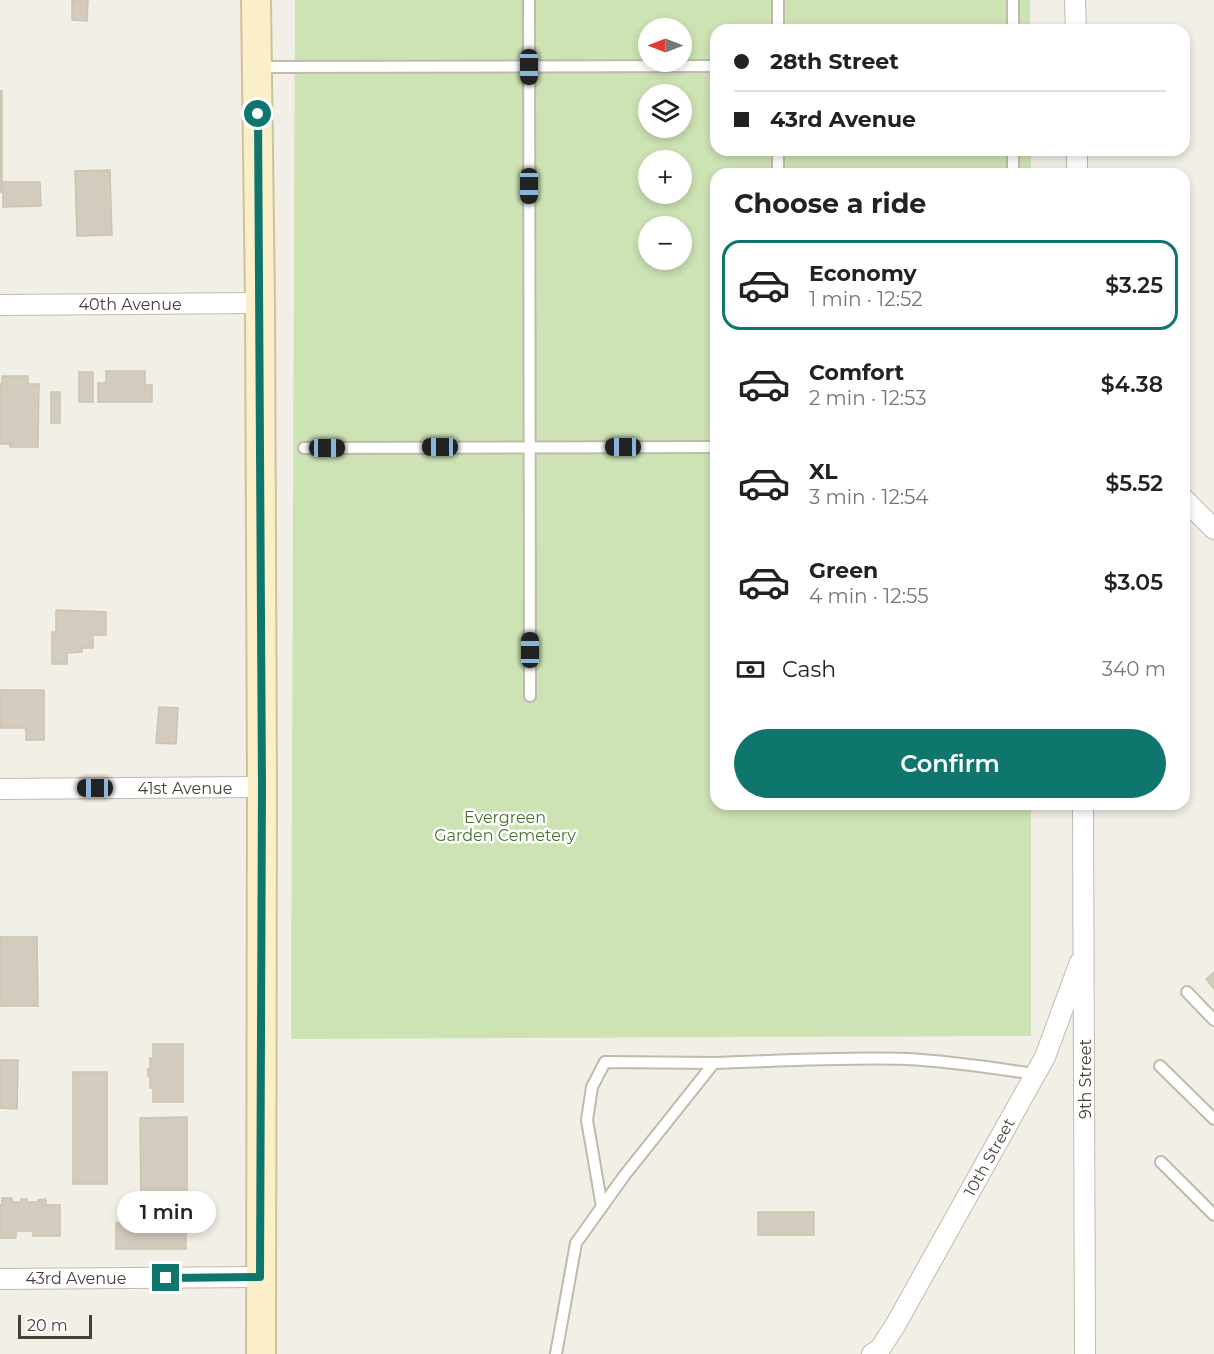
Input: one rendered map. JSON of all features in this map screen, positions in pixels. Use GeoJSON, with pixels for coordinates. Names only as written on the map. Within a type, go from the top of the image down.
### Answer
{"type":"FeatureCollection","features":[{"type":"Feature","properties":{"kind":"main road"},"geometry":{"type":"LineString","coordinates":[[256,0],[262,787],[261,1354]]}},
{"type":"Feature","properties":{"kind":"street"},"geometry":{"type":"LineString","coordinates":[[1076,0],[1076,24]]}},
{"type":"Feature","properties":{"kind":"street","name":"40th Avenue"},"geometry":{"type":"LineString","coordinates":[[0,305],[260,303]]}},
{"type":"Feature","properties":{"kind":"street"},"geometry":{"type":"LineString","coordinates":[[1190,505],[1214,529]]}},
{"type":"Feature","properties":{"kind":"street","name":"41st Avenue"},"geometry":{"type":"LineString","coordinates":[[0,789],[262,787]]}},
{"type":"Feature","properties":{"kind":"street","name":"9th Street"},"geometry":{"type":"LineString","coordinates":[[1083,810],[1085,1354]]}},
{"type":"Feature","properties":{"kind":"street","name":"10th Street"},"geometry":{"type":"LineString","coordinates":[[872,1354],[880,1349],[896,1324],[1045,1057],[1084,948]]}},
{"type":"Feature","properties":{"kind":"street","name":"43rd Avenue"},"geometry":{"type":"LineString","coordinates":[[0,1279],[260,1277]]}},
{"type":"Feature","properties":{"kind":"lane"},"geometry":{"type":"LineString","coordinates":[[529,0],[530,696]]}},
{"type":"Feature","properties":{"kind":"lane"},"geometry":{"type":"LineString","coordinates":[[778,0],[778,24]]}},
{"type":"Feature","properties":{"kind":"lane"},"geometry":{"type":"LineString","coordinates":[[1013,0],[1013,24]]}},
{"type":"Feature","properties":{"kind":"lane"},"geometry":{"type":"LineString","coordinates":[[257,67],[710,66]]}},
{"type":"Feature","properties":{"kind":"lane"},"geometry":{"type":"LineString","coordinates":[[304,448],[710,447]]}},
{"type":"Feature","properties":{"kind":"lane"},"geometry":{"type":"LineString","coordinates":[[1187,992],[1214,1020]]}},
{"type":"Feature","properties":{"kind":"lane"},"geometry":{"type":"LineString","coordinates":[[602,1207],[587,1120],[592,1087],[605,1062],[714,1063],[814,1059],[907,1059],[1035,1074]]}},
{"type":"Feature","properties":{"kind":"lane"},"geometry":{"type":"LineString","coordinates":[[556,1354],[576,1244],[624,1176],[714,1063]]}},
{"type":"Feature","properties":{"kind":"lane"},"geometry":{"type":"LineString","coordinates":[[1160,1066],[1214,1119]]}},
{"type":"Feature","properties":{"kind":"lane"},"geometry":{"type":"LineString","coordinates":[[1161,1162],[1214,1215]]}},
{"type":"Feature","properties":{"kind":"green space","name":"Evergreen Garden Cemetery"},"geometry":{"type":"Polygon","coordinates":[[[295,0],[1030,0],[1030,24],[710,24],[710,156],[1031,156],[1031,168],[710,168],[710,810],[1031,810],[1031,1036],[291,1039],[295,0]]]}},
{"type":"Feature","properties":{"kind":"building"},"geometry":{"type":"Polygon","coordinates":[[[72,0],[88,0],[87,21],[72,20],[72,0]]]}},
{"type":"Feature","properties":{"kind":"building"},"geometry":{"type":"Polygon","coordinates":[[[0,91],[2,91],[2,192],[0,192],[0,91]]]}},
{"type":"Feature","properties":{"kind":"building"},"geometry":{"type":"Polygon","coordinates":[[[110,170],[112,235],[77,236],[75,171],[110,170]]]}},
{"type":"Feature","properties":{"kind":"building"},"geometry":{"type":"Polygon","coordinates":[[[3,182],[40,182],[41,206],[3,207],[3,182]]]}},
{"type":"Feature","properties":{"kind":"building"},"geometry":{"type":"Polygon","coordinates":[[[106,371],[145,371],[145,385],[152,385],[152,402],[98,402],[98,383],[106,383],[106,371]]]}},
{"type":"Feature","properties":{"kind":"building"},"geometry":{"type":"Polygon","coordinates":[[[79,372],[93,372],[93,402],[79,402],[79,372]]]}},
{"type":"Feature","properties":{"kind":"building"},"geometry":{"type":"Polygon","coordinates":[[[2,376],[28,376],[28,384],[39,384],[38,447],[10,447],[10,444],[0,444],[2,376]]]}},
{"type":"Feature","properties":{"kind":"building"},"geometry":{"type":"Polygon","coordinates":[[[51,392],[60,392],[60,423],[51,423],[51,392]]]}},
{"type":"Feature","properties":{"kind":"building"},"geometry":{"type":"Polygon","coordinates":[[[56,610],[106,612],[106,635],[93,635],[93,648],[82,648],[82,652],[67,653],[67,664],[52,664],[52,632],[56,632],[56,610]]]}},
{"type":"Feature","properties":{"kind":"building"},"geometry":{"type":"Polygon","coordinates":[[[0,690],[44,690],[44,740],[26,740],[26,728],[0,728],[0,690]]]}},
{"type":"Feature","properties":{"kind":"building"},"geometry":{"type":"Polygon","coordinates":[[[159,707],[178,708],[176,744],[156,743],[159,707]]]}},
{"type":"Feature","properties":{"kind":"building"},"geometry":{"type":"Polygon","coordinates":[[[0,937],[37,937],[38,1006],[0,1006],[0,937]]]}},
{"type":"Feature","properties":{"kind":"building"},"geometry":{"type":"Polygon","coordinates":[[[1214,972],[1214,989],[1206,979],[1214,972]]]}},
{"type":"Feature","properties":{"kind":"building"},"geometry":{"type":"Polygon","coordinates":[[[153,1044],[183,1044],[183,1102],[153,1102],[153,1088],[150,1088],[148,1069],[150,1069],[150,1058],[153,1058],[153,1044]]]}},
{"type":"Feature","properties":{"kind":"building"},"geometry":{"type":"Polygon","coordinates":[[[0,1060],[18,1060],[17,1109],[0,1108],[0,1060]]]}},
{"type":"Feature","properties":{"kind":"building"},"geometry":{"type":"Polygon","coordinates":[[[73,1072],[107,1072],[107,1184],[73,1184],[73,1072]]]}},
{"type":"Feature","properties":{"kind":"building"},"geometry":{"type":"Polygon","coordinates":[[[187,1117],[187,1208],[141,1208],[140,1118],[187,1117]]]}},
{"type":"Feature","properties":{"kind":"building"},"geometry":{"type":"Polygon","coordinates":[[[2,1198],[12,1198],[12,1202],[27,1199],[27,1202],[38,1202],[38,1200],[46,1199],[46,1205],[60,1205],[60,1236],[33,1236],[33,1231],[16,1231],[16,1238],[0,1238],[2,1198]]]}},
{"type":"Feature","properties":{"kind":"building"},"geometry":{"type":"Polygon","coordinates":[[[758,1212],[814,1212],[814,1235],[758,1235],[758,1212]]]}},
{"type":"Feature","properties":{"kind":"building"},"geometry":{"type":"Polygon","coordinates":[[[116,1223],[186,1223],[186,1249],[116,1249],[116,1223]]]}},
{"type":"Feature","properties":{"kind":"route"},"geometry":{"type":"LineString","coordinates":[[166,1278],[260,1277],[262,787],[258,114]]}}]}
